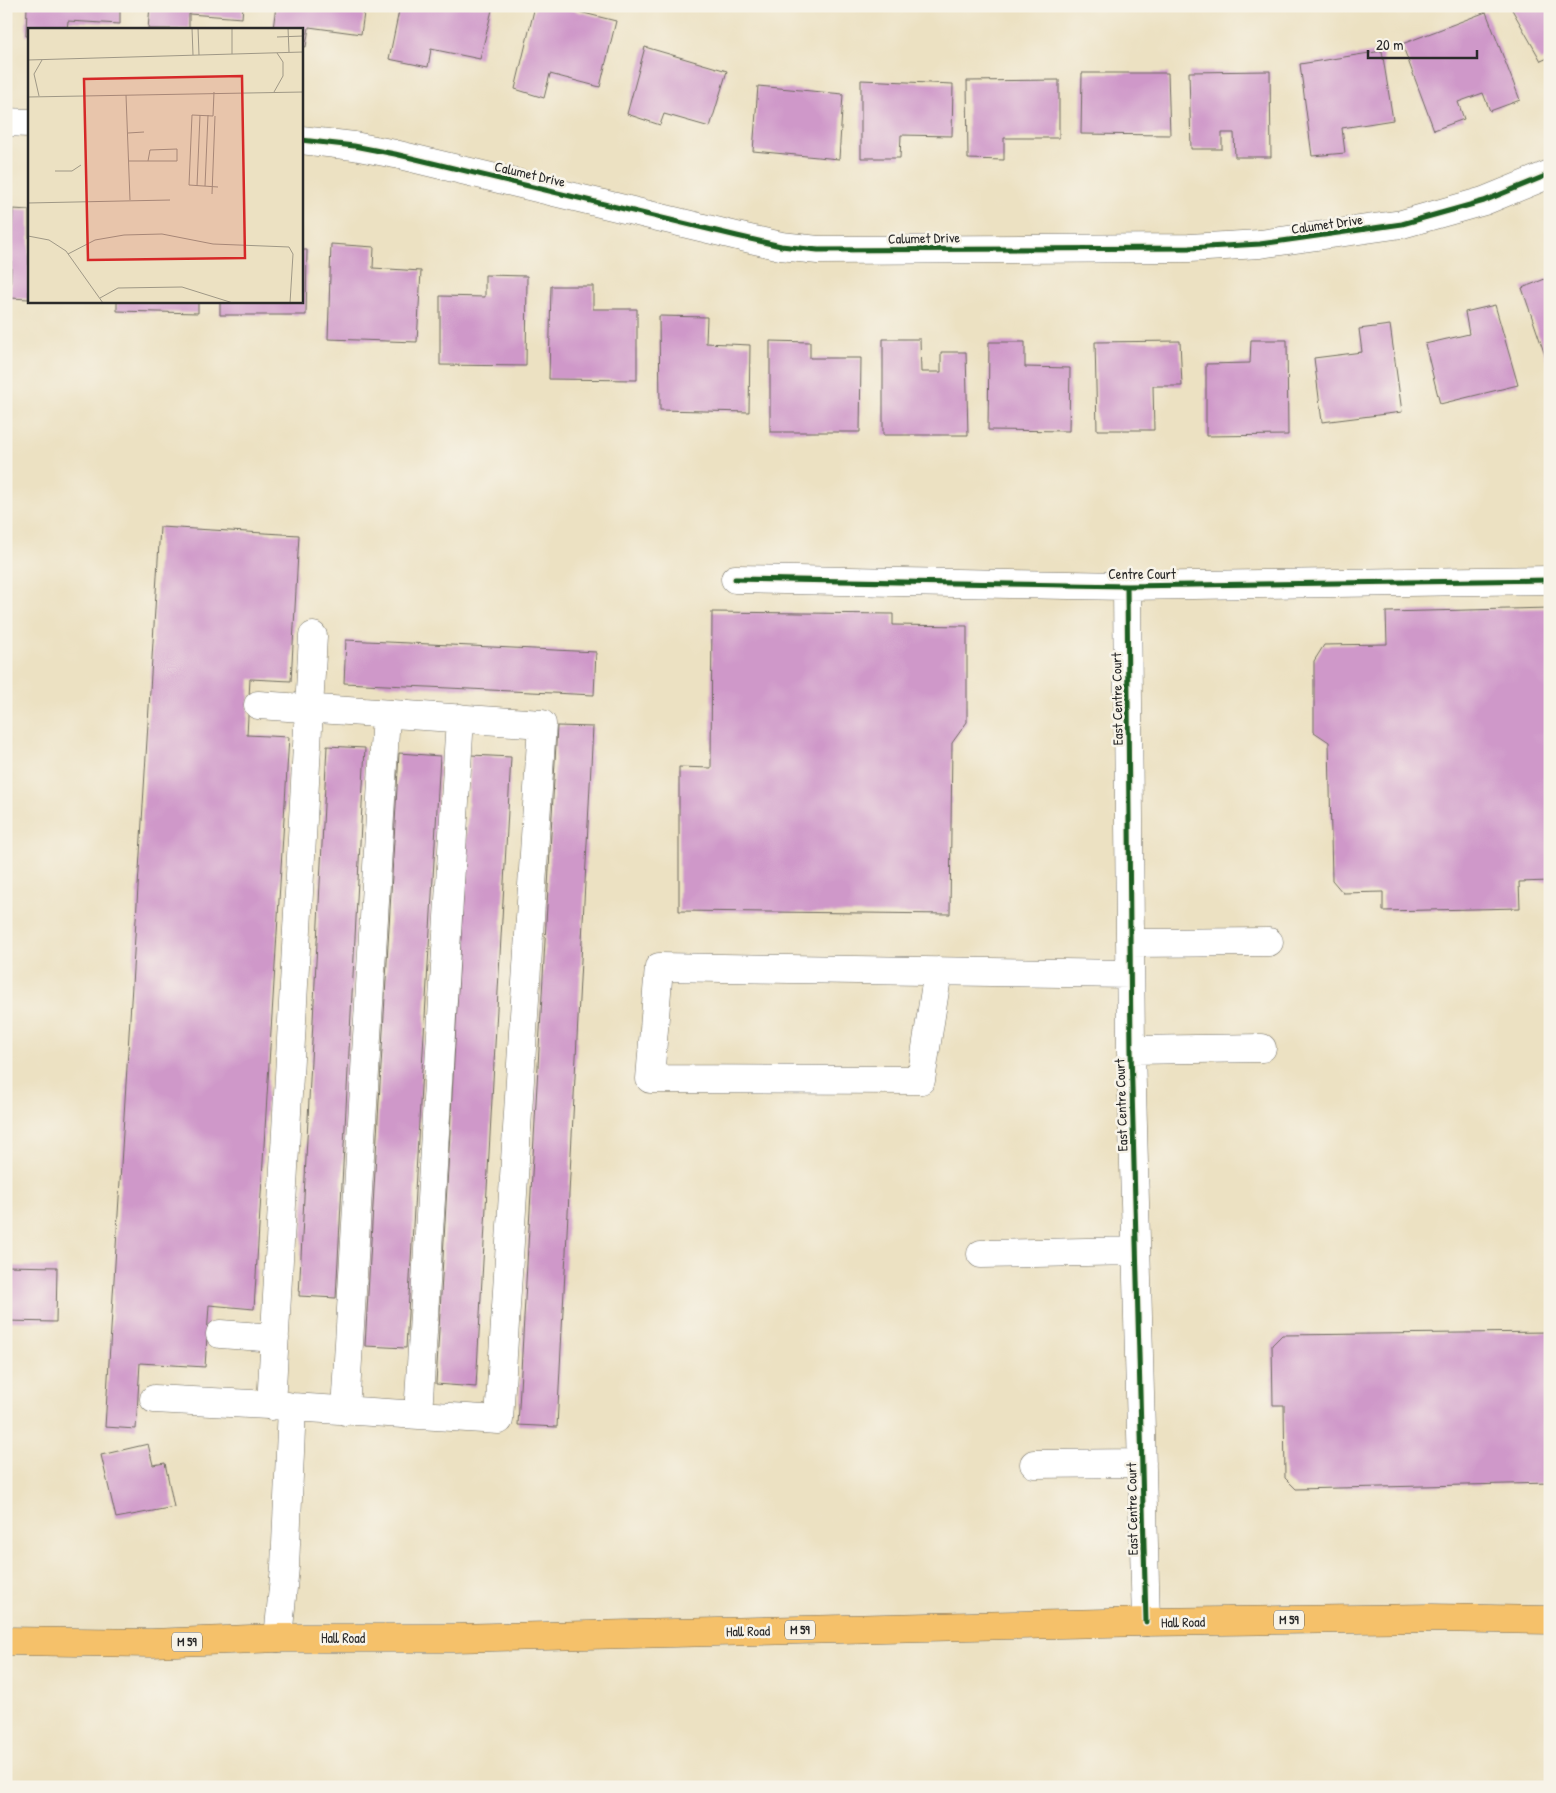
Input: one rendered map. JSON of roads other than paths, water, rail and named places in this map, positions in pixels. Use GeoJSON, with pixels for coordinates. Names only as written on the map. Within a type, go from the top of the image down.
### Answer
{"type":"FeatureCollection","features":[{"type":"Feature","properties":{"kind":"highway","name":"Hall Road"},"geometry":{"type":"LineString","coordinates":[[6,1641],[151,1643],[278,1638],[454,1638],[1146,1622],[1432,1618],[1550,1620]]}},
{"type":"Feature","properties":{"kind":"street"},"geometry":{"type":"LineString","coordinates":[[6,122],[28,123]]}},
{"type":"Feature","properties":{"kind":"street","name":"Calumet Drive"},"geometry":{"type":"LineString","coordinates":[[302,140],[354,146],[395,154],[781,246],[818,250],[1188,248],[1260,244],[1402,224],[1484,200],[1550,174]]}},
{"type":"Feature","properties":{"kind":"street","name":"Centre Court"},"geometry":{"type":"LineString","coordinates":[[735,580],[1127,586],[1550,580]]}},
{"type":"Feature","properties":{"kind":"street","name":"East Centre Court"},"geometry":{"type":"LineString","coordinates":[[1127,586],[1131,1050],[1146,1622]]}},
{"type":"Feature","properties":{"kind":"street"},"geometry":{"type":"LineString","coordinates":[[278,1638],[285,1566],[282,1406],[275,1338],[313,636]]}},
{"type":"Feature","properties":{"kind":"street"},"geometry":{"type":"LineString","coordinates":[[154,1399],[498,1420],[542,724],[258,705]]}},
{"type":"Feature","properties":{"kind":"street"},"geometry":{"type":"LineString","coordinates":[[345,1410],[386,714]]}},
{"type":"Feature","properties":{"kind":"street"},"geometry":{"type":"LineString","coordinates":[[418,1416],[460,718]]}},
{"type":"Feature","properties":{"kind":"street"},"geometry":{"type":"LineString","coordinates":[[1130,943],[1269,942]]}},
{"type":"Feature","properties":{"kind":"street"},"geometry":{"type":"LineString","coordinates":[[938,972],[921,1080],[650,1079],[659,967],[1130,974]]}},
{"type":"Feature","properties":{"kind":"street"},"geometry":{"type":"LineString","coordinates":[[1131,1050],[1262,1048]]}},
{"type":"Feature","properties":{"kind":"street"},"geometry":{"type":"LineString","coordinates":[[981,1254],[1136,1251]]}},
{"type":"Feature","properties":{"kind":"street"},"geometry":{"type":"LineString","coordinates":[[220,1334],[275,1338]]}},
{"type":"Feature","properties":{"kind":"street"},"geometry":{"type":"LineString","coordinates":[[1034,1464],[1142,1463]]}}]}
